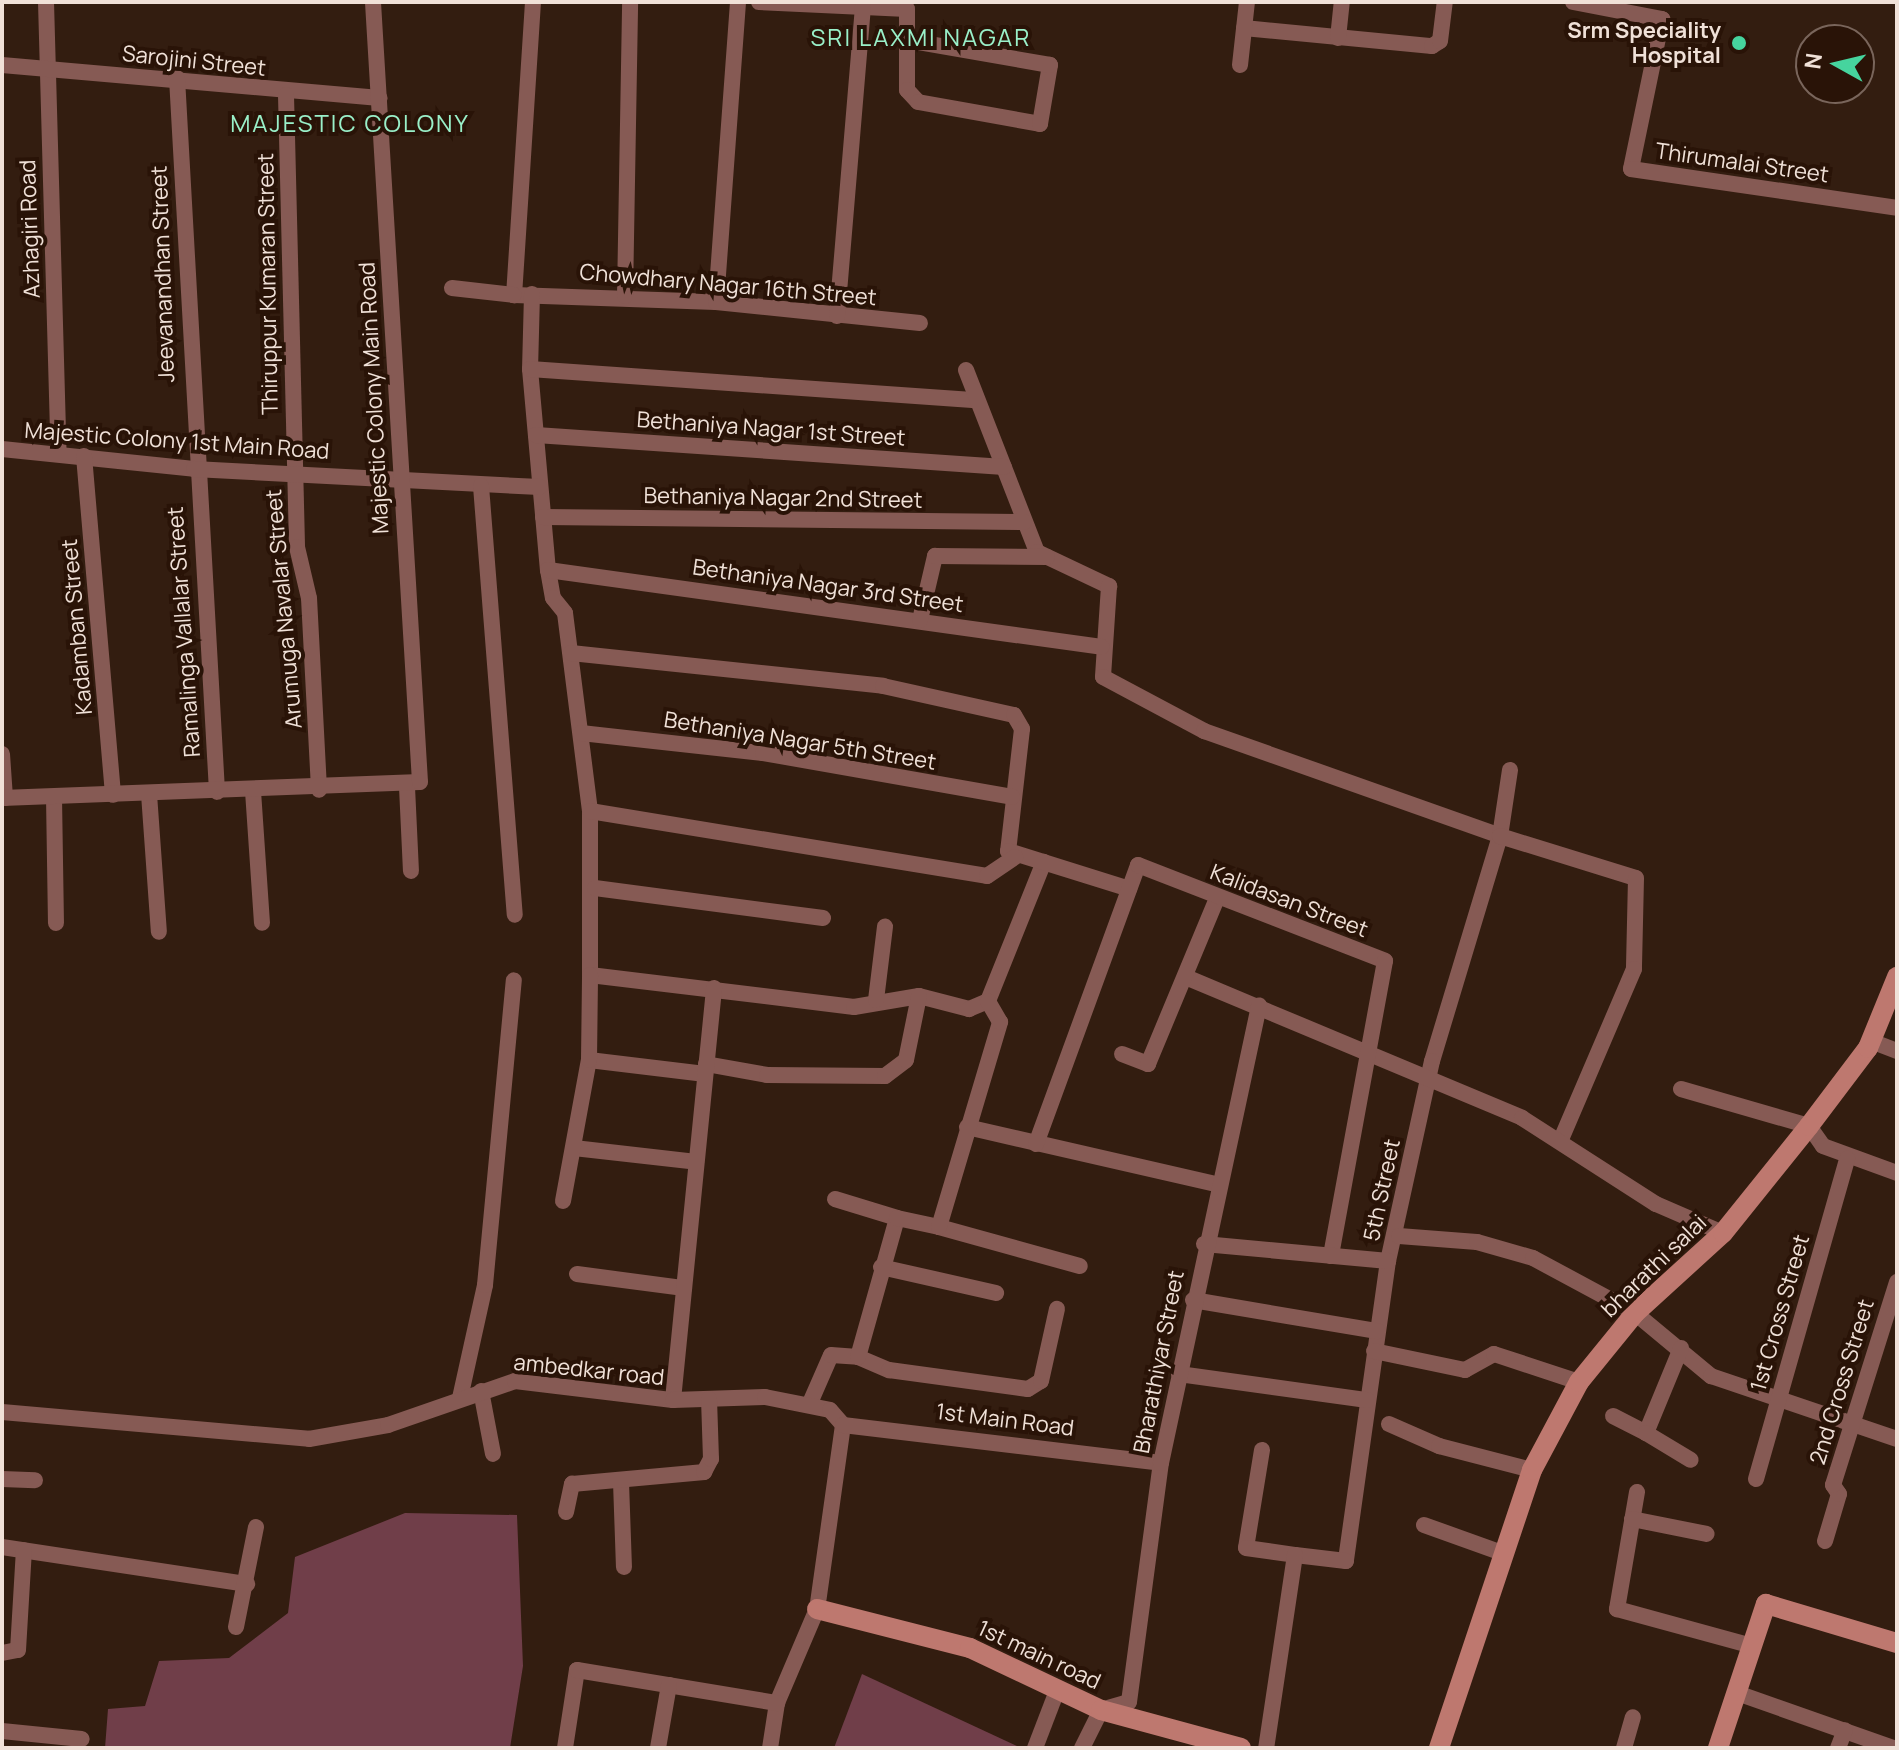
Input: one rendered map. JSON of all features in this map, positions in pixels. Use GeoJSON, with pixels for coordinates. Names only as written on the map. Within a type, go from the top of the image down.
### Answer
{"type":"FeatureCollection","features":[{"type":"Feature","properties":{"kind":"street","name":"Azhagiri Road"},"geometry":{"type":"LineString","coordinates":[[46,2],[59,454]]}},
{"type":"Feature","properties":{"kind":"street","name":"Majestic Colony Main Road"},"geometry":{"type":"LineString","coordinates":[[373,2],[399,478],[421,776],[409,787],[411,871]]}},
{"type":"Feature","properties":{"kind":"street"},"geometry":{"type":"LineString","coordinates":[[514,295],[533,2]]}},
{"type":"Feature","properties":{"kind":"street"},"geometry":{"type":"LineString","coordinates":[[625,296],[630,2]]}},
{"type":"Feature","properties":{"kind":"street"},"geometry":{"type":"LineString","coordinates":[[716,302],[738,2]]}},
{"type":"Feature","properties":{"kind":"street"},"geometry":{"type":"LineString","coordinates":[[759,2],[907,9],[907,40],[907,90],[918,102],[1040,124],[1050,65],[907,40]]}},
{"type":"Feature","properties":{"kind":"street"},"geometry":{"type":"LineString","coordinates":[[1240,65],[1247,2]]}},
{"type":"Feature","properties":{"kind":"street"},"geometry":{"type":"LineString","coordinates":[[1338,38],[1342,2]]}},
{"type":"Feature","properties":{"kind":"street"},"geometry":{"type":"LineString","coordinates":[[1244,28],[1438,44],[1445,2]]}},
{"type":"Feature","properties":{"kind":"street","name":"Thirumalai Street"},"geometry":{"type":"LineString","coordinates":[[1573,2],[1662,19],[1631,169],[1897,208]]}},
{"type":"Feature","properties":{"kind":"street"},"geometry":{"type":"LineString","coordinates":[[837,316],[863,6]]}},
{"type":"Feature","properties":{"kind":"street","name":"Sarojini Street"},"geometry":{"type":"LineString","coordinates":[[2,65],[177,78],[286,95],[380,98]]}},
{"type":"Feature","properties":{"kind":"street","name":"Jeevanandhan Street"},"geometry":{"type":"LineString","coordinates":[[177,78],[194,469]]}},
{"type":"Feature","properties":{"kind":"street","name":"Thiruppur Kumaran Street"},"geometry":{"type":"LineString","coordinates":[[286,95],[295,473]]}},
{"type":"Feature","properties":{"kind":"street","name":"Chowdhary Nagar 16th Street"},"geometry":{"type":"LineString","coordinates":[[452,288],[514,295],[625,296],[716,302],[920,323]]}},
{"type":"Feature","properties":{"kind":"street"},"geometry":{"type":"LineString","coordinates":[[532,294],[530,369],[548,570],[571,653],[590,811],[595,888],[589,1060],[563,1201]]}},
{"type":"Feature","properties":{"kind":"street"},"geometry":{"type":"LineString","coordinates":[[530,369],[976,400]]}},
{"type":"Feature","properties":{"kind":"street"},"geometry":{"type":"LineString","coordinates":[[966,370],[1037,552],[1106,580],[1103,677],[1204,731],[1500,836],[1636,878],[1634,969],[1561,1139]]}},
{"type":"Feature","properties":{"kind":"street","name":"Bethaniya Nagar 1st Street"},"geometry":{"type":"LineString","coordinates":[[536,435],[1004,467]]}},
{"type":"Feature","properties":{"kind":"street","name":"Majestic Colony 1st Main Road"},"geometry":{"type":"LineString","coordinates":[[2,449],[194,469],[540,487]]}},
{"type":"Feature","properties":{"kind":"street","name":"Kadamban Street"},"geometry":{"type":"LineString","coordinates":[[84,456],[113,795]]}},
{"type":"Feature","properties":{"kind":"street","name":"Ramalinga Vallalar Street"},"geometry":{"type":"LineString","coordinates":[[194,469],[217,792]]}},
{"type":"Feature","properties":{"kind":"street","name":"Arumuga Navalar Street"},"geometry":{"type":"LineString","coordinates":[[295,473],[319,790]]}},
{"type":"Feature","properties":{"kind":"street"},"geometry":{"type":"LineString","coordinates":[[481,486],[515,915]]}},
{"type":"Feature","properties":{"kind":"street","name":"Bethaniya Nagar 2nd Street"},"geometry":{"type":"LineString","coordinates":[[543,517],[1024,522]]}},
{"type":"Feature","properties":{"kind":"street"},"geometry":{"type":"LineString","coordinates":[[920,620],[935,556],[1049,557]]}},
{"type":"Feature","properties":{"kind":"street","name":"Bethaniya Nagar 3rd Street"},"geometry":{"type":"LineString","coordinates":[[548,570],[1102,647]]}},
{"type":"Feature","properties":{"kind":"street"},"geometry":{"type":"LineString","coordinates":[[571,653],[883,686],[1009,713],[1022,729],[1008,851],[1015,857],[1044,862],[1129,889],[1036,1144]]}},
{"type":"Feature","properties":{"kind":"street","name":"Bethaniya Nagar 5th Street"},"geometry":{"type":"LineString","coordinates":[[581,733],[763,753],[1012,797]]}},
{"type":"Feature","properties":{"kind":"street"},"geometry":{"type":"LineString","coordinates":[[2,754],[4,798],[409,787]]}},
{"type":"Feature","properties":{"kind":"street","name":"5th Street"},"geometry":{"type":"LineString","coordinates":[[1295,1555],[1346,1561],[1388,1261],[1399,1236],[1427,1079],[1500,836],[1510,770]]}},
{"type":"Feature","properties":{"kind":"street"},"geometry":{"type":"LineString","coordinates":[[253,791],[262,923]]}},
{"type":"Feature","properties":{"kind":"street"},"geometry":{"type":"LineString","coordinates":[[149,794],[159,932]]}},
{"type":"Feature","properties":{"kind":"street"},"geometry":{"type":"LineString","coordinates":[[54,797],[56,923]]}},
{"type":"Feature","properties":{"kind":"street"},"geometry":{"type":"LineString","coordinates":[[590,811],[987,876],[1015,857]]}},
{"type":"Feature","properties":{"kind":"street"},"geometry":{"type":"LineString","coordinates":[[590,975],[854,1007],[876,1000],[919,996],[969,1009],[988,1001],[1044,862]]}},
{"type":"Feature","properties":{"kind":"street","name":"Kalidasan Street"},"geometry":{"type":"LineString","coordinates":[[1129,889],[1138,865],[1385,961],[1365,1051]]}},
{"type":"Feature","properties":{"kind":"street"},"geometry":{"type":"LineString","coordinates":[[595,888],[823,918]]}},
{"type":"Feature","properties":{"kind":"street"},"geometry":{"type":"LineString","coordinates":[[1122,1054],[1148,1064],[1188,978],[1217,898]]}},
{"type":"Feature","properties":{"kind":"street"},"geometry":{"type":"LineString","coordinates":[[876,1000],[885,927]]}},
{"type":"Feature","properties":{"kind":"street","name":"bharathi salai"},"geometry":{"type":"LineString","coordinates":[[1446,1746],[1502,1553],[1532,1470],[1579,1382],[1635,1313],[1723,1233],[1809,1126],[1871,1041],[1897,977]]}},
{"type":"Feature","properties":{"kind":"street"},"geometry":{"type":"LineString","coordinates":[[1188,978],[1259,1005],[1561,1139],[1656,1204],[1723,1233]]}},
{"type":"Feature","properties":{"kind":"street"},"geometry":{"type":"LineString","coordinates":[[460,1398],[485,1285],[514,980]]}},
{"type":"Feature","properties":{"kind":"street"},"geometry":{"type":"LineString","coordinates":[[673,1400],[714,988]]}},
{"type":"Feature","properties":{"kind":"street"},"geometry":{"type":"LineString","coordinates":[[589,1060],[767,1075],[885,1076],[906,1060],[919,996]]}},
{"type":"Feature","properties":{"kind":"street"},"geometry":{"type":"LineString","coordinates":[[939,1227],[1000,1022],[988,1001]]}},
{"type":"Feature","properties":{"kind":"street","name":"Bharathiyar Street"},"geometry":{"type":"LineString","coordinates":[[1101,1710],[1129,1702],[1161,1463],[1215,1184],[1259,1005]]}},
{"type":"Feature","properties":{"kind":"street"},"geometry":{"type":"LineString","coordinates":[[1871,1041],[1897,1051]]}},
{"type":"Feature","properties":{"kind":"street"},"geometry":{"type":"LineString","coordinates":[[1331,1256],[1365,1051]]}},
{"type":"Feature","properties":{"kind":"street"},"geometry":{"type":"LineString","coordinates":[[1681,1089],[1809,1126],[1823,1146],[1847,1159],[1897,1173]]}},
{"type":"Feature","properties":{"kind":"street"},"geometry":{"type":"LineString","coordinates":[[967,1127],[1215,1184]]}},
{"type":"Feature","properties":{"kind":"street"},"geometry":{"type":"LineString","coordinates":[[574,1148],[696,1162]]}},
{"type":"Feature","properties":{"kind":"street","name":"1st Cross Street"},"geometry":{"type":"LineString","coordinates":[[1756,1479],[1847,1159]]}},
{"type":"Feature","properties":{"kind":"street"},"geometry":{"type":"LineString","coordinates":[[835,1199],[1080,1266]]}},
{"type":"Feature","properties":{"kind":"street"},"geometry":{"type":"LineString","coordinates":[[858,1357],[897,1218]]}},
{"type":"Feature","properties":{"kind":"street"},"geometry":{"type":"LineString","coordinates":[[1399,1236],[1477,1242],[1533,1258],[1635,1313],[1681,1348],[1711,1376],[1776,1404],[1897,1439]]}},
{"type":"Feature","properties":{"kind":"street"},"geometry":{"type":"LineString","coordinates":[[1204,1244],[1388,1261]]}},
{"type":"Feature","properties":{"kind":"street"},"geometry":{"type":"LineString","coordinates":[[881,1267],[996,1293]]}},
{"type":"Feature","properties":{"kind":"street"},"geometry":{"type":"LineString","coordinates":[[577,1274],[684,1288]]}},
{"type":"Feature","properties":{"kind":"street","name":"2nd Cross Street"},"geometry":{"type":"LineString","coordinates":[[1825,1541],[1852,1427],[1897,1282]]}},
{"type":"Feature","properties":{"kind":"street"},"geometry":{"type":"LineString","coordinates":[[1193,1300],[1377,1331]]}},
{"type":"Feature","properties":{"kind":"street"},"geometry":{"type":"LineString","coordinates":[[770,1748],[777,1703],[817,1609],[843,1425],[810,1403],[822,1364],[843,1352],[889,1370],[1028,1389],[1041,1381],[1057,1309]]}},
{"type":"Feature","properties":{"kind":"street"},"geometry":{"type":"LineString","coordinates":[[1646,1433],[1681,1348]]}},
{"type":"Feature","properties":{"kind":"street"},"geometry":{"type":"LineString","coordinates":[[1374,1351],[1465,1370],[1494,1354],[1579,1382]]}},
{"type":"Feature","properties":{"kind":"street"},"geometry":{"type":"LineString","coordinates":[[1179,1374],[1367,1400]]}},
{"type":"Feature","properties":{"kind":"street","name":"ambedkar road"},"geometry":{"type":"LineString","coordinates":[[2,1412],[309,1439],[388,1425],[515,1381],[673,1400],[810,1403]]}},
{"type":"Feature","properties":{"kind":"street"},"geometry":{"type":"LineString","coordinates":[[481,1391],[493,1454]]}},
{"type":"Feature","properties":{"kind":"street"},"geometry":{"type":"LineString","coordinates":[[566,1512],[568,1485],[704,1472],[711,1459],[709,1399]]}},
{"type":"Feature","properties":{"kind":"street"},"geometry":{"type":"LineString","coordinates":[[1613,1416],[1691,1460]]}},
{"type":"Feature","properties":{"kind":"street"},"geometry":{"type":"LineString","coordinates":[[1389,1424],[1439,1446],[1532,1470]]}},
{"type":"Feature","properties":{"kind":"street","name":"1st Main Road"},"geometry":{"type":"LineString","coordinates":[[843,1425],[1161,1463]]}},
{"type":"Feature","properties":{"kind":"street"},"geometry":{"type":"LineString","coordinates":[[1262,1450],[1246,1548],[1295,1555],[1266,1748]]}},
{"type":"Feature","properties":{"kind":"street"},"geometry":{"type":"LineString","coordinates":[[2,1479],[35,1480]]}},
{"type":"Feature","properties":{"kind":"street"},"geometry":{"type":"LineString","coordinates":[[621,1482],[624,1567]]}},
{"type":"Feature","properties":{"kind":"street"},"geometry":{"type":"LineString","coordinates":[[1637,1492],[1617,1609],[1749,1645]]}},
{"type":"Feature","properties":{"kind":"street"},"geometry":{"type":"LineString","coordinates":[[1632,1519],[1707,1534]]}},
{"type":"Feature","properties":{"kind":"street"},"geometry":{"type":"LineString","coordinates":[[1424,1525],[1502,1553]]}},
{"type":"Feature","properties":{"kind":"street"},"geometry":{"type":"LineString","coordinates":[[236,1627],[256,1527]]}},
{"type":"Feature","properties":{"kind":"street"},"geometry":{"type":"LineString","coordinates":[[2,1547],[247,1584]]}},
{"type":"Feature","properties":{"kind":"street"},"geometry":{"type":"LineString","coordinates":[[2,1653],[18,1650],[24,1550]]}},
{"type":"Feature","properties":{"kind":"street"},"geometry":{"type":"LineString","coordinates":[[1718,1748],[1749,1645],[1766,1604],[1897,1643]]}},
{"type":"Feature","properties":{"kind":"street","name":"1st main road"},"geometry":{"type":"LineString","coordinates":[[817,1609],[970,1648],[1101,1710],[1241,1748]]}},
{"type":"Feature","properties":{"kind":"street"},"geometry":{"type":"LineString","coordinates":[[565,1748],[577,1670],[777,1703]]}},
{"type":"Feature","properties":{"kind":"street"},"geometry":{"type":"LineString","coordinates":[[658,1748],[669,1685]]}},
{"type":"Feature","properties":{"kind":"street"},"geometry":{"type":"LineString","coordinates":[[1035,1748],[1058,1688]]}},
{"type":"Feature","properties":{"kind":"street"},"geometry":{"type":"LineString","coordinates":[[1737,1693],[1893,1748]]}},
{"type":"Feature","properties":{"kind":"street"},"geometry":{"type":"LineString","coordinates":[[1082,1748],[1101,1710]]}},
{"type":"Feature","properties":{"kind":"street"},"geometry":{"type":"LineString","coordinates":[[1624,1748],[1633,1717]]}},
{"type":"Feature","properties":{"kind":"street"},"geometry":{"type":"LineString","coordinates":[[1838,1748],[1845,1730]]}},
{"type":"Feature","properties":{"kind":"street"},"geometry":{"type":"LineString","coordinates":[[2,1731],[82,1739]]}},
{"type":"Feature","properties":{"kind":"shaded area"},"geometry":{"type":"Polygon","coordinates":[[[405,1513],[517,1515],[523,1666],[510,1748],[105,1748],[108,1709],[145,1706],[159,1661],[229,1658],[288,1613],[295,1557],[405,1513]]]}},
{"type":"Feature","properties":{"kind":"shaded area"},"geometry":{"type":"Polygon","coordinates":[[[862,1674],[1021,1748],[834,1748],[862,1674]]]}},
{"type":"Feature","properties":{"kind":"place","name":"Srm Speciality Hospital"},"geometry":{"type":"Point","coordinates":[1739,43]}},
{"type":"Feature","properties":{"kind":"district","name":"SRI LAXMI NAGAR"},"geometry":{"type":"Point","coordinates":[921,37]}},
{"type":"Feature","properties":{"kind":"district","name":"MAJESTIC COLONY"},"geometry":{"type":"Point","coordinates":[350,123]}}]}
